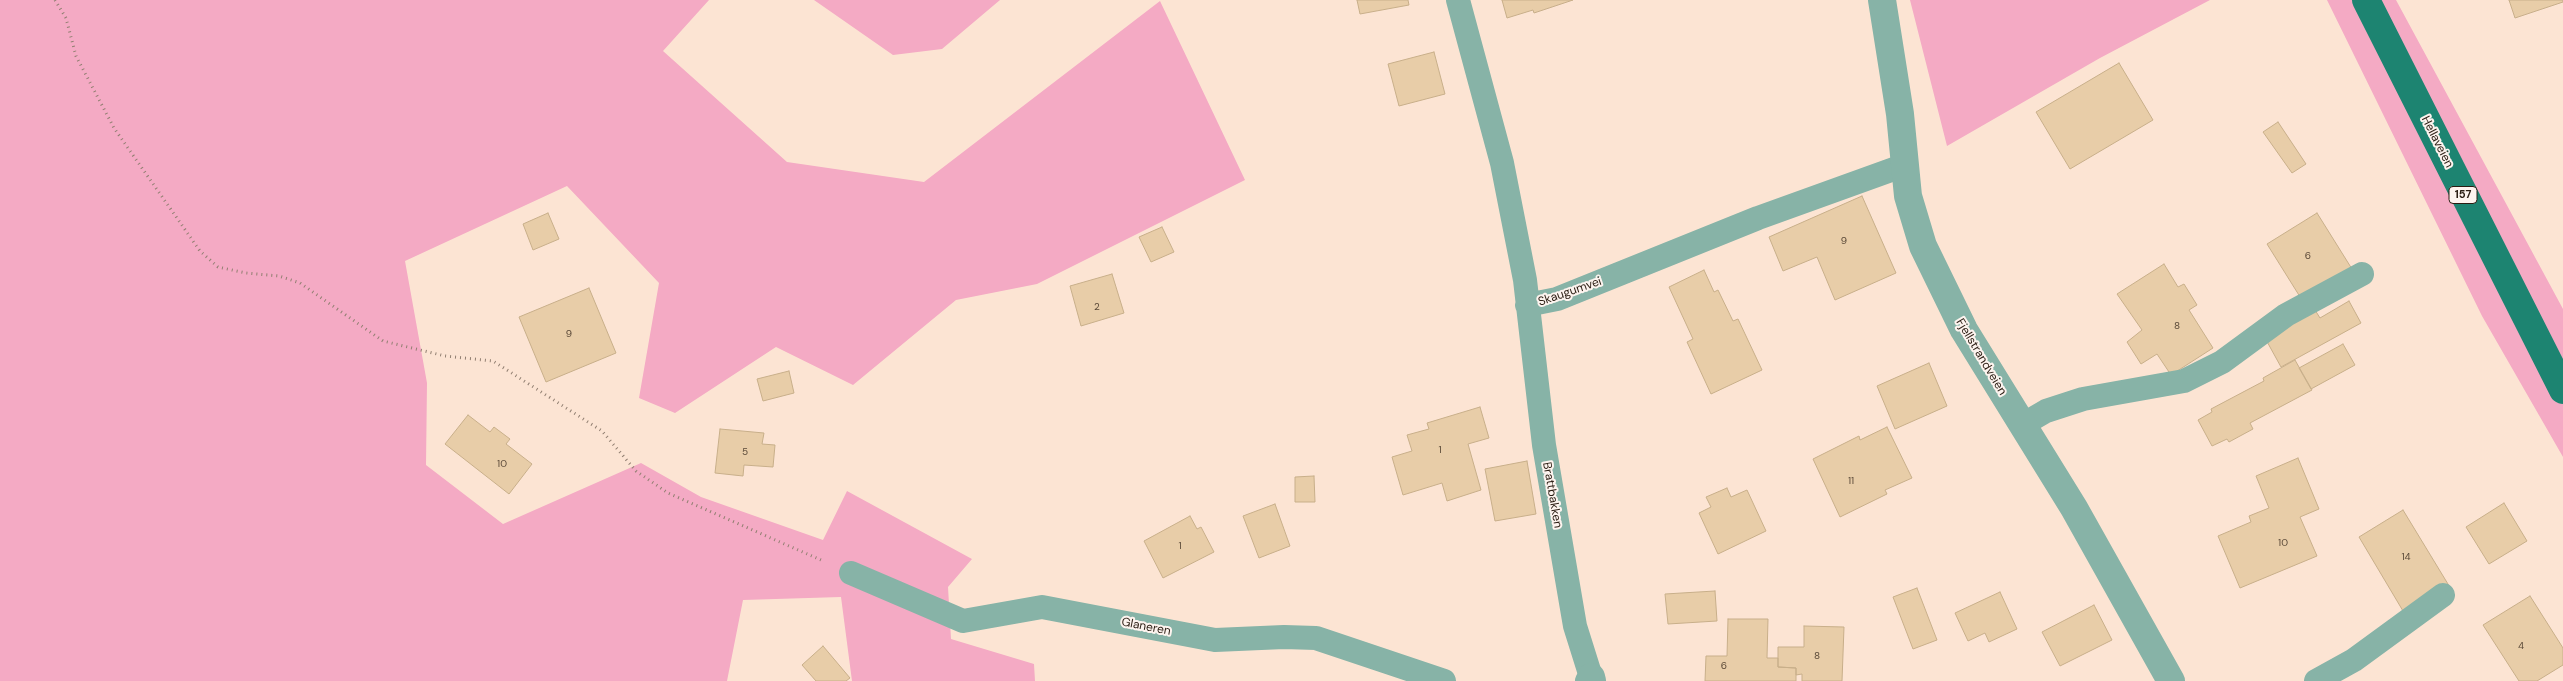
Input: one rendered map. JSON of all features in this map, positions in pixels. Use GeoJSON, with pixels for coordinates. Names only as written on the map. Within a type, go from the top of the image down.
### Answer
{"type":"FeatureCollection","features":[{"type":"Feature","properties":{"kind":"main road","name":"Hellaveien"},"geometry":{"type":"LineString","coordinates":[[2366,0],[2563,390]]}},
{"type":"Feature","properties":{"kind":"street","name":"Fjellstrandveien"},"geometry":{"type":"LineString","coordinates":[[1882,0],[1900,114],[1908,196],[1923,246],[1964,330],[2074,508],[2171,681]]}},
{"type":"Feature","properties":{"kind":"lane","name":"Skaugumvei"},"geometry":{"type":"LineString","coordinates":[[1458,0],[1502,164],[1525,280],[1527,305],[1557,299],[1758,218],[1905,165]]}},
{"type":"Feature","properties":{"kind":"lane"},"geometry":{"type":"LineString","coordinates":[[2022,425],[2046,411],[2083,399],[2184,381],[2222,362],[2286,315],[2362,274]]}},
{"type":"Feature","properties":{"kind":"lane","name":"Brattbakken"},"geometry":{"type":"LineString","coordinates":[[1527,305],[1544,445],[1576,626],[1590,680]]}},
{"type":"Feature","properties":{"kind":"lane","name":"Glaneren"},"geometry":{"type":"LineString","coordinates":[[852,573],[962,621],[1042,607],[1215,640],[1284,637],[1316,638],[1444,681]]}},
{"type":"Feature","properties":{"kind":"lane"},"geometry":{"type":"LineString","coordinates":[[2316,681],[2354,660],[2443,595]]}},
{"type":"Feature","properties":{"kind":"path"},"geometry":{"type":"LineString","coordinates":[[55,0],[66,18],[76,56],[114,128],[200,251],[218,267],[246,273],[279,276],[300,283],[383,341],[446,356],[493,361],[602,431],[619,454],[636,471],[668,493],[852,573]]}},
{"type":"Feature","properties":{"kind":"shaded area"},"geometry":{"type":"Polygon","coordinates":[[[0,0],[709,0],[663,51],[787,162],[924,182],[1160,1],[1245,180],[1037,284],[956,300],[853,385],[776,347],[675,413],[639,398],[659,283],[567,186],[405,261],[427,383],[426,465],[503,524],[641,463],[701,497],[823,540],[847,491],[972,559],[948,587],[951,639],[1034,664],[1035,681],[852,681],[841,597],[743,600],[727,681],[0,681],[0,0]]]}},
{"type":"Feature","properties":{"kind":"shaded area"},"geometry":{"type":"Polygon","coordinates":[[[814,0],[1000,0],[942,49],[893,55],[814,0]]]}},
{"type":"Feature","properties":{"kind":"shaded area"},"geometry":{"type":"Polygon","coordinates":[[[1910,0],[2210,0],[2100,58],[1947,146],[1910,0]]]}},
{"type":"Feature","properties":{"kind":"shaded area"},"geometry":{"type":"Polygon","coordinates":[[[2327,0],[2396,0],[2563,309],[2563,457],[2482,316],[2327,0]]]}},
{"type":"Feature","properties":{"kind":"building"},"geometry":{"type":"Polygon","coordinates":[[[1357,0],[1408,0],[1409,5],[1360,14],[1357,0]]]}},
{"type":"Feature","properties":{"kind":"building"},"geometry":{"type":"Polygon","coordinates":[[[1502,0],[1573,0],[1534,13],[1533,10],[1507,18],[1502,0]]]}},
{"type":"Feature","properties":{"kind":"building"},"geometry":{"type":"Polygon","coordinates":[[[2509,0],[2563,0],[2563,2],[2515,18],[2509,0]]]}},
{"type":"Feature","properties":{"kind":"building"},"geometry":{"type":"Polygon","coordinates":[[[1434,52],[1445,94],[1399,106],[1388,64],[1434,52]]]}},
{"type":"Feature","properties":{"kind":"building"},"geometry":{"type":"Polygon","coordinates":[[[2119,63],[2153,120],[2070,169],[2036,112],[2119,63]]]}},
{"type":"Feature","properties":{"kind":"building"},"geometry":{"type":"Polygon","coordinates":[[[2278,122],[2306,164],[2292,173],[2263,132],[2278,122]]]}},
{"type":"Feature","properties":{"kind":"building"},"geometry":{"type":"Polygon","coordinates":[[[1862,196],[1896,273],[1835,300],[1817,257],[1783,271],[1769,237],[1862,196]]]}},
{"type":"Feature","properties":{"kind":"building"},"geometry":{"type":"Polygon","coordinates":[[[548,213],[559,239],[533,250],[523,224],[548,213]]]}},
{"type":"Feature","properties":{"kind":"building"},"geometry":{"type":"Polygon","coordinates":[[[2317,213],[2352,269],[2302,300],[2267,244],[2317,213]]]}},
{"type":"Feature","properties":{"kind":"building"},"geometry":{"type":"Polygon","coordinates":[[[1162,227],[1174,252],[1151,262],[1139,237],[1162,227]]]}},
{"type":"Feature","properties":{"kind":"building"},"geometry":{"type":"Polygon","coordinates":[[[2164,264],[2178,287],[2184,284],[2197,305],[2189,310],[2213,348],[2171,375],[2157,354],[2141,364],[2127,342],[2142,330],[2117,294],[2164,264]]]}},
{"type":"Feature","properties":{"kind":"building"},"geometry":{"type":"Polygon","coordinates":[[[1704,270],[1714,292],[1718,290],[1733,321],[1738,319],[1762,370],[1711,394],[1687,342],[1693,339],[1669,287],[1704,270]]]}},
{"type":"Feature","properties":{"kind":"building"},"geometry":{"type":"Polygon","coordinates":[[[1112,274],[1124,313],[1081,326],[1070,286],[1112,274]]]}},
{"type":"Feature","properties":{"kind":"building"},"geometry":{"type":"Polygon","coordinates":[[[589,288],[616,353],[546,382],[519,317],[589,288]]]}},
{"type":"Feature","properties":{"kind":"building"},"geometry":{"type":"Polygon","coordinates":[[[2349,301],[2361,323],[2281,367],[2265,338],[2315,310],[2320,318],[2349,301]]]}},
{"type":"Feature","properties":{"kind":"building"},"geometry":{"type":"Polygon","coordinates":[[[2343,344],[2355,365],[2311,389],[2299,368],[2343,344]]]}},
{"type":"Feature","properties":{"kind":"building"},"geometry":{"type":"Polygon","coordinates":[[[2295,360],[2312,390],[2250,423],[2253,429],[2229,442],[2227,439],[2212,446],[2198,420],[2212,412],[2211,409],[2264,381],[2263,378],[2295,360]]]}},
{"type":"Feature","properties":{"kind":"building"},"geometry":{"type":"Polygon","coordinates":[[[1929,363],[1947,406],[1895,429],[1877,386],[1929,363]]]}},
{"type":"Feature","properties":{"kind":"building"},"geometry":{"type":"Polygon","coordinates":[[[789,371],[794,393],[763,401],[757,379],[789,371]]]}},
{"type":"Feature","properties":{"kind":"building"},"geometry":{"type":"Polygon","coordinates":[[[1480,407],[1489,438],[1468,444],[1481,490],[1447,501],[1442,483],[1403,495],[1392,457],[1412,451],[1407,435],[1429,429],[1427,423],[1480,407]]]}},
{"type":"Feature","properties":{"kind":"building"},"geometry":{"type":"Polygon","coordinates":[[[468,415],[490,432],[494,427],[510,439],[506,444],[532,464],[509,494],[445,444],[468,415]]]}},
{"type":"Feature","properties":{"kind":"building"},"geometry":{"type":"Polygon","coordinates":[[[1887,427],[1912,478],[1885,490],[1887,494],[1840,517],[1813,459],[1859,436],[1860,440],[1887,427]]]}},
{"type":"Feature","properties":{"kind":"building"},"geometry":{"type":"Polygon","coordinates":[[[720,429],[764,433],[762,444],[775,445],[773,467],[744,465],[743,476],[715,473],[720,429]]]}},
{"type":"Feature","properties":{"kind":"building"},"geometry":{"type":"Polygon","coordinates":[[[2298,458],[2319,509],[2300,517],[2317,556],[2240,588],[2218,536],[2251,522],[2249,516],[2269,508],[2256,476],[2298,458]]]}},
{"type":"Feature","properties":{"kind":"building"},"geometry":{"type":"Polygon","coordinates":[[[1527,461],[1536,514],[1495,521],[1485,469],[1527,461]]]}},
{"type":"Feature","properties":{"kind":"building"},"geometry":{"type":"Polygon","coordinates":[[[1314,476],[1315,502],[1295,502],[1295,477],[1314,476]]]}},
{"type":"Feature","properties":{"kind":"building"},"geometry":{"type":"Polygon","coordinates":[[[1727,488],[1731,497],[1747,490],[1766,531],[1718,554],[1699,513],[1711,507],[1706,497],[1727,488]]]}},
{"type":"Feature","properties":{"kind":"building"},"geometry":{"type":"Polygon","coordinates":[[[2504,503],[2527,541],[2489,564],[2466,527],[2504,503]]]}},
{"type":"Feature","properties":{"kind":"building"},"geometry":{"type":"Polygon","coordinates":[[[1275,504],[1290,546],[1259,558],[1243,516],[1275,504]]]}},
{"type":"Feature","properties":{"kind":"building"},"geometry":{"type":"Polygon","coordinates":[[[2403,510],[2451,589],[2406,616],[2359,537],[2403,510]]]}},
{"type":"Feature","properties":{"kind":"building"},"geometry":{"type":"Polygon","coordinates":[[[1190,516],[1197,529],[1201,527],[1214,552],[1163,578],[1144,541],[1190,516]]]}},
{"type":"Feature","properties":{"kind":"building"},"geometry":{"type":"Polygon","coordinates":[[[1917,588],[1937,640],[1913,649],[1893,597],[1917,588]]]}},
{"type":"Feature","properties":{"kind":"building"},"geometry":{"type":"Polygon","coordinates":[[[1715,591],[1717,621],[1668,624],[1665,594],[1715,591]]]}},
{"type":"Feature","properties":{"kind":"building"},"geometry":{"type":"Polygon","coordinates":[[[2000,592],[2017,629],[1989,642],[1985,633],[1968,641],[1955,613],[2000,592]]]}},
{"type":"Feature","properties":{"kind":"building"},"geometry":{"type":"Polygon","coordinates":[[[2530,596],[2563,648],[2563,665],[2537,681],[2519,681],[2483,625],[2530,596]]]}},
{"type":"Feature","properties":{"kind":"building"},"geometry":{"type":"Polygon","coordinates":[[[2094,605],[2112,640],[2060,666],[2042,632],[2094,605]]]}},
{"type":"Feature","properties":{"kind":"building"},"geometry":{"type":"Polygon","coordinates":[[[1728,619],[1768,619],[1767,658],[1778,658],[1778,667],[1796,668],[1796,681],[1705,681],[1706,656],[1727,656],[1728,619]]]}},
{"type":"Feature","properties":{"kind":"building"},"geometry":{"type":"Polygon","coordinates":[[[1804,626],[1844,627],[1842,681],[1802,681],[1802,674],[1796,675],[1796,668],[1778,667],[1778,647],[1804,647],[1804,626]]]}},
{"type":"Feature","properties":{"kind":"building"},"geometry":{"type":"Polygon","coordinates":[[[823,646],[850,678],[846,681],[816,681],[802,665],[823,646]]]}}]}
